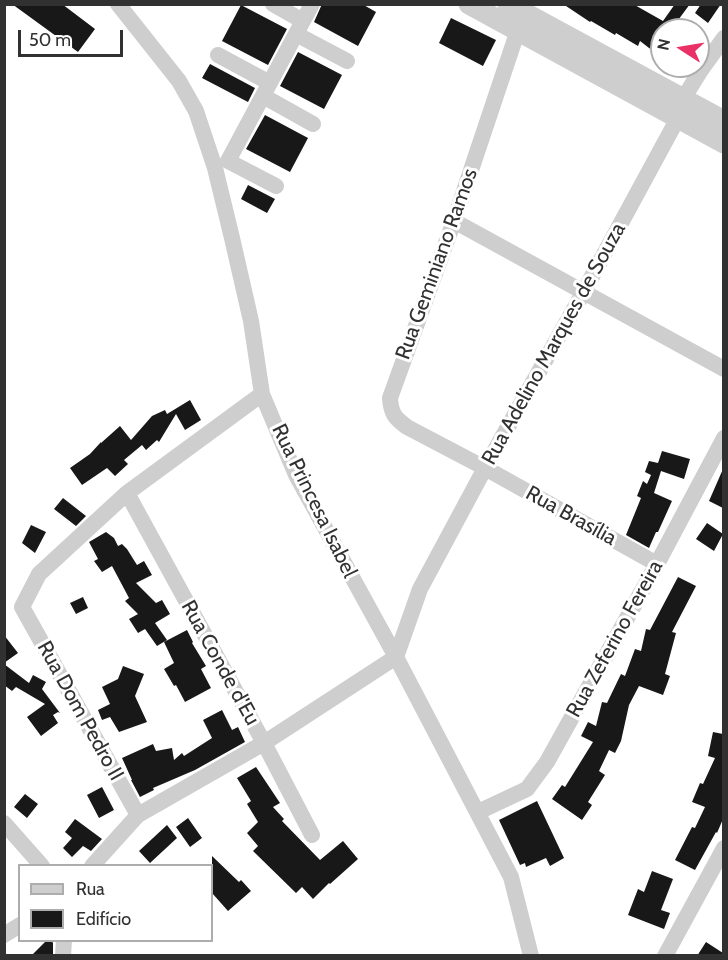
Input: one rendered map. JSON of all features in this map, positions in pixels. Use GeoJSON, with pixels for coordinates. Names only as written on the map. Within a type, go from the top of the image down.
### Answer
{"type":"FeatureCollection","features":[{"type":"Feature","properties":{"kind":"street","name":"Rua Princesa Isabel"},"geometry":{"type":"LineString","coordinates":[[118,4],[179,81],[196,111],[215,168],[232,238],[251,321],[262,394],[296,475],[396,657],[511,877],[531,956]]}},
{"type":"Feature","properties":{"kind":"street"},"geometry":{"type":"LineString","coordinates":[[273,4],[300,28],[347,61]]}},
{"type":"Feature","properties":{"kind":"street"},"geometry":{"type":"LineString","coordinates":[[276,186],[228,161],[312,4]]}},
{"type":"Feature","properties":{"kind":"street"},"geometry":{"type":"LineString","coordinates":[[469,4],[517,16],[681,108],[723,143]]}},
{"type":"Feature","properties":{"kind":"street","name":"Rua Geminiano Ramos"},"geometry":{"type":"LineString","coordinates":[[485,468],[407,427],[390,410],[390,398],[454,221],[517,16]]}},
{"type":"Feature","properties":{"kind":"street","name":"Rua Adelino Marques de Souza"},"geometry":{"type":"LineString","coordinates":[[396,657],[420,589],[583,293],[701,70],[723,38]]}},
{"type":"Feature","properties":{"kind":"street"},"geometry":{"type":"LineString","coordinates":[[218,55],[313,124]]}},
{"type":"Feature","properties":{"kind":"street"},"geometry":{"type":"LineString","coordinates":[[681,108],[723,121]]}},
{"type":"Feature","properties":{"kind":"street"},"geometry":{"type":"LineString","coordinates":[[454,221],[723,369]]}},
{"type":"Feature","properties":{"kind":"street"},"geometry":{"type":"LineString","coordinates":[[127,493],[262,394]]}},
{"type":"Feature","properties":{"kind":"street","name":"Rua Zeferino Fereira"},"geometry":{"type":"LineString","coordinates":[[478,812],[527,789],[547,762],[657,564],[723,438]]}},
{"type":"Feature","properties":{"kind":"street","name":"Rua Brasília"},"geometry":{"type":"LineString","coordinates":[[485,468],[657,564]]}},
{"type":"Feature","properties":{"kind":"street","name":"Rua Dom Pedro II"},"geometry":{"type":"LineString","coordinates":[[127,493],[39,574],[22,607],[138,815]]}},
{"type":"Feature","properties":{"kind":"street","name":"Rua Conde d'Eu"},"geometry":{"type":"LineString","coordinates":[[127,493],[312,835]]}},
{"type":"Feature","properties":{"kind":"street"},"geometry":{"type":"LineString","coordinates":[[94,864],[138,815],[264,743],[396,657]]}},
{"type":"Feature","properties":{"kind":"street"},"geometry":{"type":"LineString","coordinates":[[4,823],[40,864]]}},
{"type":"Feature","properties":{"kind":"street"},"geometry":{"type":"LineString","coordinates":[[665,956],[723,848]]}},
{"type":"Feature","properties":{"kind":"street"},"geometry":{"type":"LineString","coordinates":[[4,935],[18,926]]}},
{"type":"Feature","properties":{"kind":"building"},"geometry":{"type":"Polygon","coordinates":[[[12,4],[62,4],[95,29],[78,52],[12,4]]]}},
{"type":"Feature","properties":{"kind":"building"},"geometry":{"type":"Polygon","coordinates":[[[322,4],[362,4],[376,12],[358,46],[314,22],[322,4]]]}},
{"type":"Feature","properties":{"kind":"building"},"geometry":{"type":"Polygon","coordinates":[[[563,4],[633,4],[658,18],[650,18],[650,49],[640,41],[638,46],[590,22],[563,4]]]}},
{"type":"Feature","properties":{"kind":"building"},"geometry":{"type":"Polygon","coordinates":[[[675,4],[690,4],[680,18],[665,18],[675,4]]]}},
{"type":"Feature","properties":{"kind":"building"},"geometry":{"type":"Polygon","coordinates":[[[701,4],[721,4],[710,20],[710,18],[702,18],[695,13],[701,4]]]}},
{"type":"Feature","properties":{"kind":"building"},"geometry":{"type":"Polygon","coordinates":[[[241,5],[287,29],[268,65],[222,41],[241,5]]]}},
{"type":"Feature","properties":{"kind":"building"},"geometry":{"type":"Polygon","coordinates":[[[451,18],[496,40],[483,66],[439,43],[451,18]]]}},
{"type":"Feature","properties":{"kind":"building"},"geometry":{"type":"Polygon","coordinates":[[[298,52],[342,75],[324,109],[280,86],[298,52]]]}},
{"type":"Feature","properties":{"kind":"building"},"geometry":{"type":"Polygon","coordinates":[[[210,64],[255,88],[248,102],[202,78],[210,64]]]}},
{"type":"Feature","properties":{"kind":"building"},"geometry":{"type":"Polygon","coordinates":[[[265,115],[308,138],[290,172],[246,149],[265,115]]]}},
{"type":"Feature","properties":{"kind":"building"},"geometry":{"type":"Polygon","coordinates":[[[248,185],[275,199],[267,213],[241,199],[248,185]]]}},
{"type":"Feature","properties":{"kind":"building"},"geometry":{"type":"Polygon","coordinates":[[[190,400],[201,420],[185,430],[176,414],[159,442],[157,440],[146,450],[142,445],[124,460],[128,464],[115,476],[107,468],[82,485],[70,468],[90,454],[120,426],[131,440],[152,416],[165,410],[167,414],[190,400]]]}},
{"type":"Feature","properties":{"kind":"building"},"geometry":{"type":"Polygon","coordinates":[[[662,451],[690,459],[684,479],[661,471],[654,493],[672,501],[649,548],[626,535],[641,498],[637,496],[643,481],[647,484],[651,475],[645,472],[649,461],[658,463],[662,451]]]}},
{"type":"Feature","properties":{"kind":"building"},"geometry":{"type":"Polygon","coordinates":[[[723,469],[723,508],[709,501],[723,469]]]}},
{"type":"Feature","properties":{"kind":"building"},"geometry":{"type":"Polygon","coordinates":[[[63,498],[86,516],[76,526],[54,509],[63,498]]]}},
{"type":"Feature","properties":{"kind":"building"},"geometry":{"type":"Polygon","coordinates":[[[707,523],[723,534],[714,551],[696,539],[707,523]]]}},
{"type":"Feature","properties":{"kind":"building"},"geometry":{"type":"Polygon","coordinates":[[[31,525],[46,532],[35,553],[22,543],[31,525]]]}},
{"type":"Feature","properties":{"kind":"building"},"geometry":{"type":"Polygon","coordinates":[[[106,532],[114,538],[118,546],[122,544],[127,549],[137,565],[144,561],[152,575],[136,583],[156,603],[162,600],[170,614],[155,623],[167,640],[157,646],[145,629],[138,633],[129,619],[138,614],[125,601],[129,598],[112,566],[102,572],[94,561],[98,559],[89,542],[106,532]]]}},
{"type":"Feature","properties":{"kind":"building"},"geometry":{"type":"Polygon","coordinates":[[[678,577],[696,586],[672,632],[676,633],[665,674],[670,676],[663,695],[639,686],[629,705],[621,741],[615,753],[609,750],[599,771],[605,775],[588,802],[592,805],[582,820],[552,799],[562,785],[565,787],[593,742],[581,736],[588,722],[596,726],[602,702],[607,703],[621,674],[625,676],[635,649],[641,651],[646,629],[650,630],[678,577]]]}},
{"type":"Feature","properties":{"kind":"building"},"geometry":{"type":"Polygon","coordinates":[[[83,597],[88,608],[76,614],[70,603],[83,597]]]}},
{"type":"Feature","properties":{"kind":"building"},"geometry":{"type":"Polygon","coordinates":[[[187,630],[206,666],[201,669],[211,688],[185,702],[164,669],[174,663],[164,642],[187,630]]]}},
{"type":"Feature","properties":{"kind":"building"},"geometry":{"type":"Polygon","coordinates":[[[4,635],[18,653],[4,663],[4,635]]]}},
{"type":"Feature","properties":{"kind":"building"},"geometry":{"type":"Polygon","coordinates":[[[4,664],[29,683],[33,675],[46,682],[42,689],[60,713],[53,715],[58,723],[41,736],[27,717],[45,704],[16,687],[12,691],[4,685],[4,664]]]}},
{"type":"Feature","properties":{"kind":"building"},"geometry":{"type":"Polygon","coordinates":[[[123,666],[144,674],[135,696],[147,722],[119,732],[110,717],[102,720],[98,710],[110,704],[102,687],[118,679],[123,666]]]}},
{"type":"Feature","properties":{"kind":"building"},"geometry":{"type":"Polygon","coordinates":[[[222,710],[232,730],[238,727],[245,742],[195,770],[153,788],[154,790],[140,797],[122,758],[153,744],[156,751],[172,748],[174,760],[182,753],[184,756],[212,738],[203,720],[222,710]]]}},
{"type":"Feature","properties":{"kind":"building"},"geometry":{"type":"Polygon","coordinates":[[[713,732],[723,734],[723,819],[695,870],[675,860],[705,807],[692,802],[715,758],[708,756],[713,732]]]}},
{"type":"Feature","properties":{"kind":"building"},"geometry":{"type":"Polygon","coordinates":[[[256,767],[280,803],[273,807],[284,819],[282,821],[320,860],[343,841],[358,859],[313,899],[302,887],[296,893],[253,851],[258,846],[247,833],[258,822],[247,804],[251,801],[237,778],[256,767]]]}},
{"type":"Feature","properties":{"kind":"building"},"geometry":{"type":"Polygon","coordinates":[[[102,787],[114,810],[99,818],[87,795],[102,787]]]}},
{"type":"Feature","properties":{"kind":"building"},"geometry":{"type":"Polygon","coordinates":[[[25,794],[38,804],[27,818],[14,807],[25,794]]]}},
{"type":"Feature","properties":{"kind":"building"},"geometry":{"type":"Polygon","coordinates":[[[537,801],[564,858],[550,866],[546,858],[526,867],[525,863],[520,865],[499,820],[537,801]]]}},
{"type":"Feature","properties":{"kind":"building"},"geometry":{"type":"Polygon","coordinates":[[[188,818],[202,838],[190,847],[176,827],[188,818]]]}},
{"type":"Feature","properties":{"kind":"building"},"geometry":{"type":"Polygon","coordinates":[[[75,819],[102,839],[91,851],[83,846],[72,857],[63,848],[72,838],[65,832],[75,819]]]}},
{"type":"Feature","properties":{"kind":"building"},"geometry":{"type":"Polygon","coordinates":[[[167,825],[177,838],[150,863],[139,851],[167,825]]]}},
{"type":"Feature","properties":{"kind":"building"},"geometry":{"type":"Polygon","coordinates":[[[212,856],[251,891],[228,911],[213,894],[212,856]]]}},
{"type":"Feature","properties":{"kind":"building"},"geometry":{"type":"Polygon","coordinates":[[[652,871],[673,879],[661,910],[670,913],[664,929],[628,915],[638,889],[644,892],[652,871]]]}},
{"type":"Feature","properties":{"kind":"building"},"geometry":{"type":"Polygon","coordinates":[[[45,942],[53,943],[53,956],[31,956],[45,942]]]}},
{"type":"Feature","properties":{"kind":"building"},"geometry":{"type":"Polygon","coordinates":[[[706,942],[723,953],[723,956],[697,956],[706,942]]]}}]}
